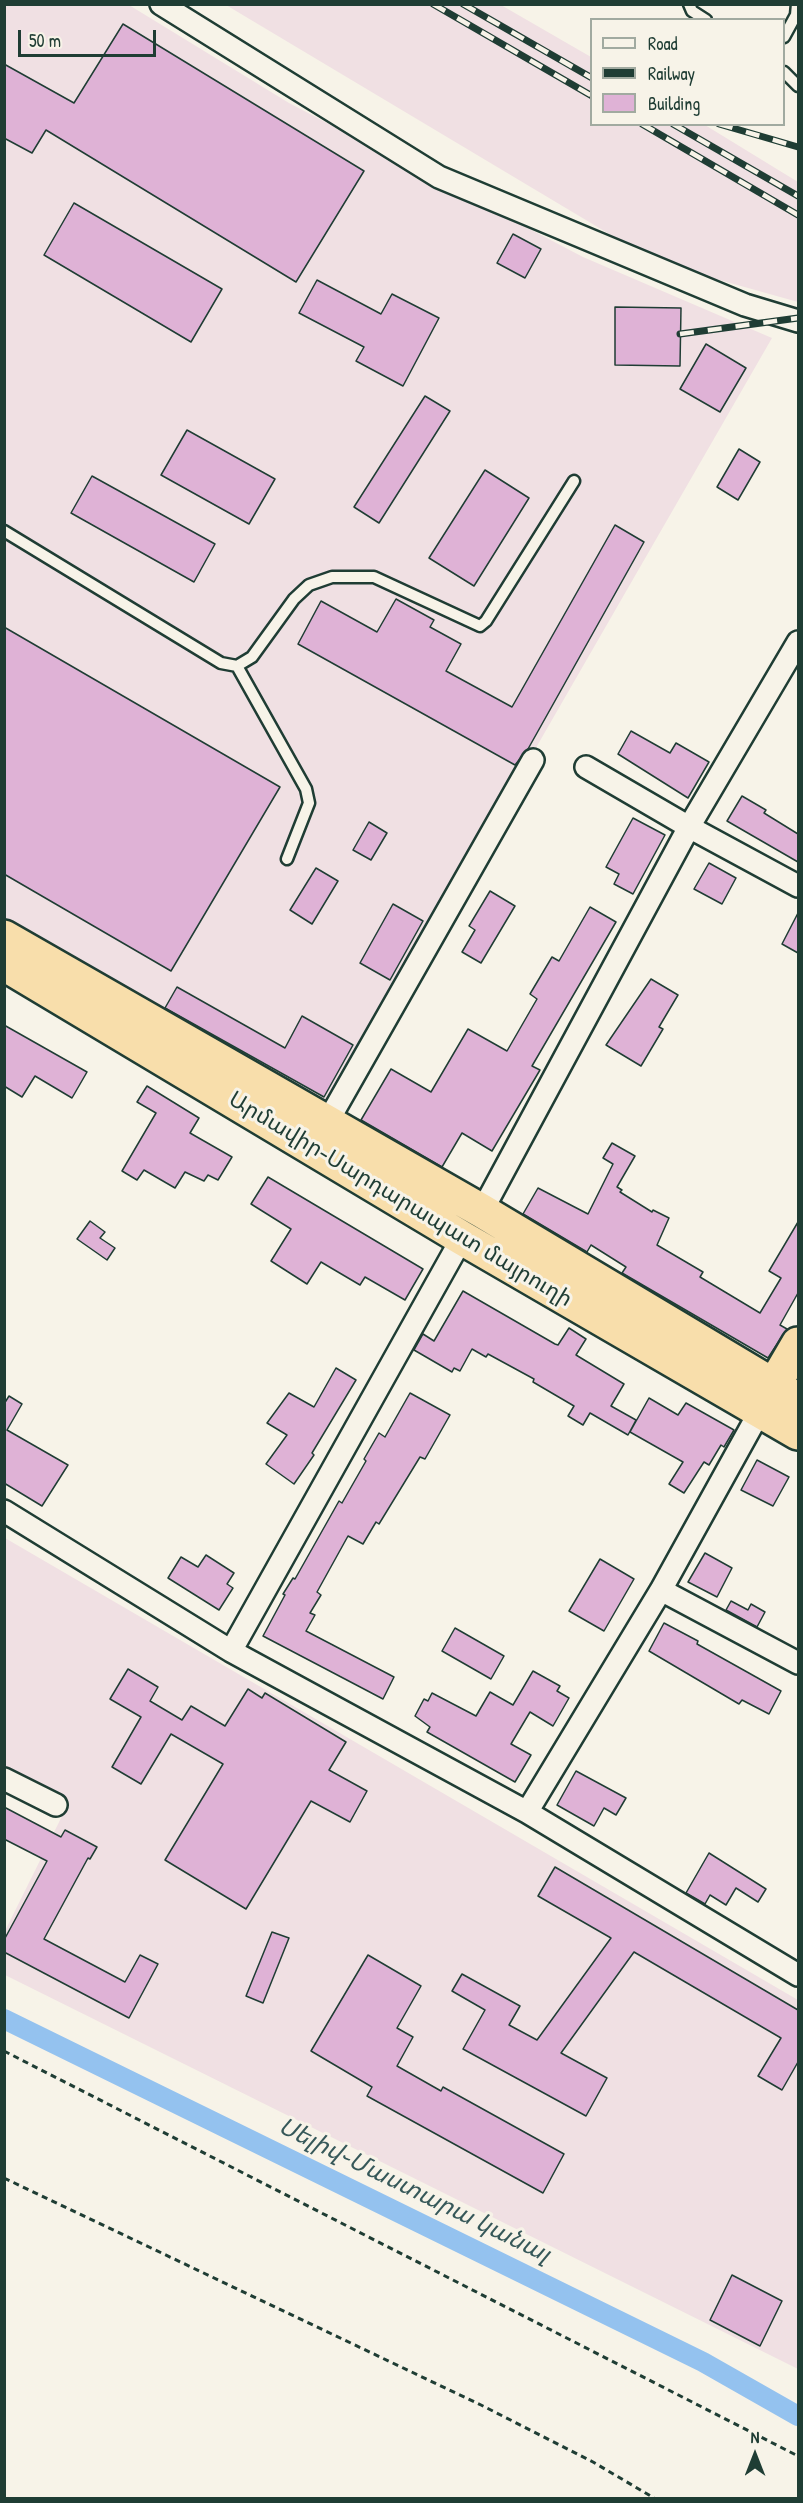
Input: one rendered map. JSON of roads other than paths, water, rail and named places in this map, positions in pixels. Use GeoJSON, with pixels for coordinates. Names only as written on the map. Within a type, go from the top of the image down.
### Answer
{"type":"FeatureCollection","features":[{"type":"Feature","properties":{"kind":"highway","name":"Արմավիր-Սարդարապատ մայրուղի"},"geometry":{"type":"LineString","coordinates":[[4,937],[482,1211],[777,1399],[798,1433]]}},
{"type":"Feature","properties":{"kind":"highway","name":"Արմավիր-Սարդարապատ մայրուղի"},"geometry":{"type":"LineString","coordinates":[[4,964],[462,1238],[777,1399]]}},
{"type":"Feature","properties":{"kind":"highway"},"geometry":{"type":"LineString","coordinates":[[777,1399],[798,1344]]}},
{"type":"Feature","properties":{"kind":"street"},"geometry":{"type":"LineString","coordinates":[[161,4],[439,177],[745,305],[798,321]]}},
{"type":"Feature","properties":{"kind":"street"},"geometry":{"type":"LineString","coordinates":[[482,1211],[689,827],[798,642]]}},
{"type":"Feature","properties":{"kind":"street"},"geometry":{"type":"LineString","coordinates":[[328,1121],[532,760]]}},
{"type":"Feature","properties":{"kind":"street"},"geometry":{"type":"LineString","coordinates":[[586,767],[689,827],[798,886]]}},
{"type":"Feature","properties":{"kind":"street"},"geometry":{"type":"LineString","coordinates":[[231,1651],[462,1238]]}},
{"type":"Feature","properties":{"kind":"street"},"geometry":{"type":"LineString","coordinates":[[527,1812],[777,1399]]}},
{"type":"Feature","properties":{"kind":"street"},"geometry":{"type":"LineString","coordinates":[[4,1511],[231,1651],[527,1812],[798,1975]]}},
{"type":"Feature","properties":{"kind":"street"},"geometry":{"type":"LineString","coordinates":[[661,1590],[798,1664]]}},
{"type":"Feature","properties":{"kind":"street"},"geometry":{"type":"LineString","coordinates":[[4,1779],[56,1805]]}},
{"type":"Feature","properties":{"kind":"lane"},"geometry":{"type":"LineString","coordinates":[[689,4],[692,11],[703,18]]}},
{"type":"Feature","properties":{"kind":"lane"},"geometry":{"type":"LineString","coordinates":[[785,34],[796,15],[797,4]]}},
{"type":"Feature","properties":{"kind":"lane"},"geometry":{"type":"LineString","coordinates":[[785,74],[798,86]]}},
{"type":"Feature","properties":{"kind":"lane"},"geometry":{"type":"LineString","coordinates":[[4,531],[221,663],[237,666],[252,657],[294,599],[309,585],[332,577],[374,577],[480,626],[486,621],[574,480]]}},
{"type":"Feature","properties":{"kind":"lane"},"geometry":{"type":"LineString","coordinates":[[237,666],[306,789],[309,803],[287,858]]}},
{"type":"Feature","properties":{"kind":"waterway","name":"Սելիվ֊Մաստարա կանալ"},"geometry":{"type":"LineString","coordinates":[[4,2019],[703,2362],[798,2416]]}},
{"type":"Feature","properties":{"kind":"railway"},"geometry":{"type":"LineString","coordinates":[[433,4],[590,95]]}},
{"type":"Feature","properties":{"kind":"railway"},"geometry":{"type":"LineString","coordinates":[[463,4],[590,77]]}},
{"type":"Feature","properties":{"kind":"railway"},"geometry":{"type":"LineString","coordinates":[[645,126],[798,215]]}},
{"type":"Feature","properties":{"kind":"railway"},"geometry":{"type":"LineString","coordinates":[[676,126],[798,196]]}},
{"type":"Feature","properties":{"kind":"railway"},"geometry":{"type":"LineString","coordinates":[[726,126],[798,147]]}},
{"type":"Feature","properties":{"kind":"railway"},"geometry":{"type":"LineString","coordinates":[[680,334],[798,318]]}}]}
